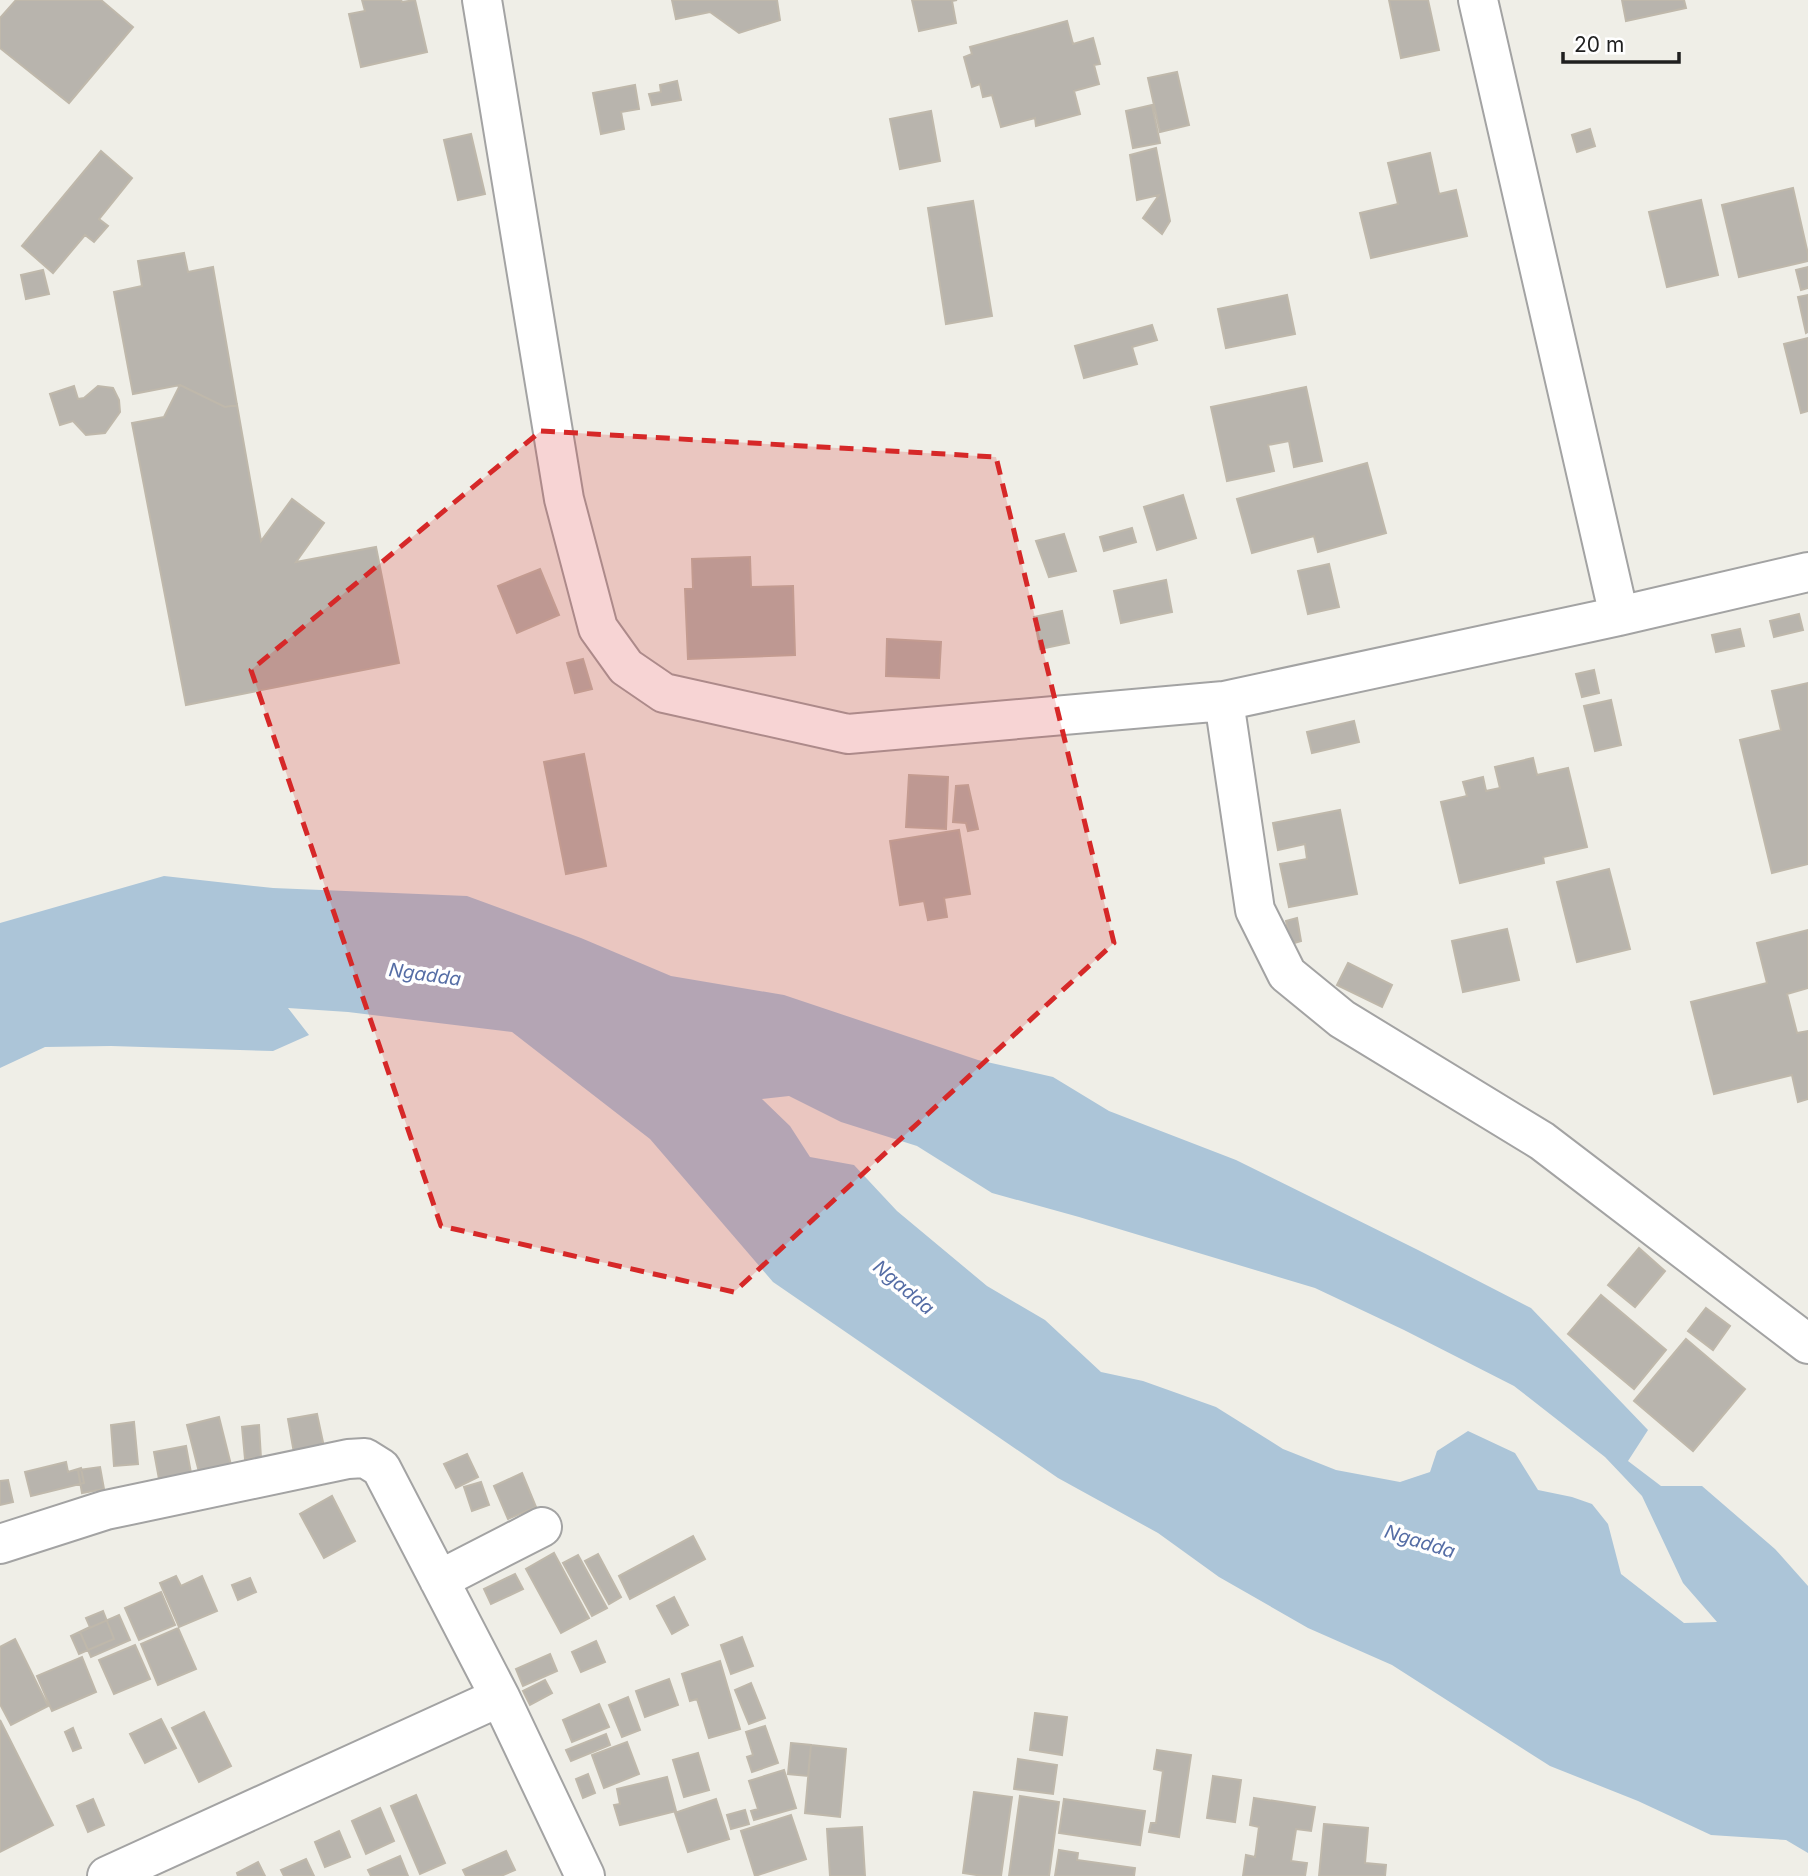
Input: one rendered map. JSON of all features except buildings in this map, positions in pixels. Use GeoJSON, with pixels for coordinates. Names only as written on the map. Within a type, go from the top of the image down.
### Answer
{"type":"FeatureCollection","features":[{"type":"Feature","properties":{"kind":"street"},"geometry":{"type":"LineString","coordinates":[[482,0],[564,499],[598,628],[626,667],[664,693],[848,734],[1224,701],[1619,616],[1808,572]]}},
{"type":"Feature","properties":{"kind":"street"},"geometry":{"type":"LineString","coordinates":[[1478,0],[1619,616]]}},
{"type":"Feature","properties":{"kind":"street"},"geometry":{"type":"LineString","coordinates":[[1224,701],[1255,910],[1287,974],[1342,1019],[1542,1141],[1808,1344]]}},
{"type":"Feature","properties":{"kind":"street"},"geometry":{"type":"LineString","coordinates":[[0,1544],[106,1510],[348,1459],[365,1458],[381,1468],[500,1697],[584,1876]]}},
{"type":"Feature","properties":{"kind":"street"},"geometry":{"type":"LineString","coordinates":[[439,1580],[542,1527]]}},
{"type":"Feature","properties":{"kind":"street"},"geometry":{"type":"LineString","coordinates":[[107,1876],[500,1697]]}},
{"type":"Feature","properties":{"kind":"highlighted area"},"geometry":{"type":"Polygon","coordinates":[[[541,431],[996,457],[1114,943],[734,1292],[441,1226],[251,670],[541,431]]]}},
{"type":"Feature","properties":{"kind":"water","name":"Ngadda"},"geometry":{"type":"Polygon","coordinates":[[[164,876],[273,888],[467,896],[581,938],[671,976],[784,995],[978,1060],[1053,1077],[1109,1111],[1236,1160],[1531,1308],[1648,1430],[1628,1461],[1661,1486],[1702,1486],[1775,1549],[1808,1586],[1808,1853],[1786,1840],[1711,1835],[1638,1801],[1550,1766],[1392,1665],[1308,1628],[1219,1577],[1158,1533],[1058,1478],[773,1282],[650,1139],[512,1032],[348,1012],[288,1008],[309,1035],[273,1051],[111,1046],[45,1047],[0,1068],[0,923],[164,876]],[[789,1096],[762,1099],[790,1126],[810,1157],[854,1165],[897,1211],[987,1286],[1045,1320],[1101,1372],[1143,1381],[1216,1407],[1283,1449],[1336,1470],[1400,1482],[1430,1472],[1437,1451],[1468,1431],[1515,1453],[1538,1490],[1592,1504],[1608,1524],[1621,1574],[1684,1623],[1717,1622],[1683,1583],[1642,1496],[1605,1457],[1514,1386],[1315,1288],[992,1193],[917,1146],[841,1122],[789,1096]]]}}]}
